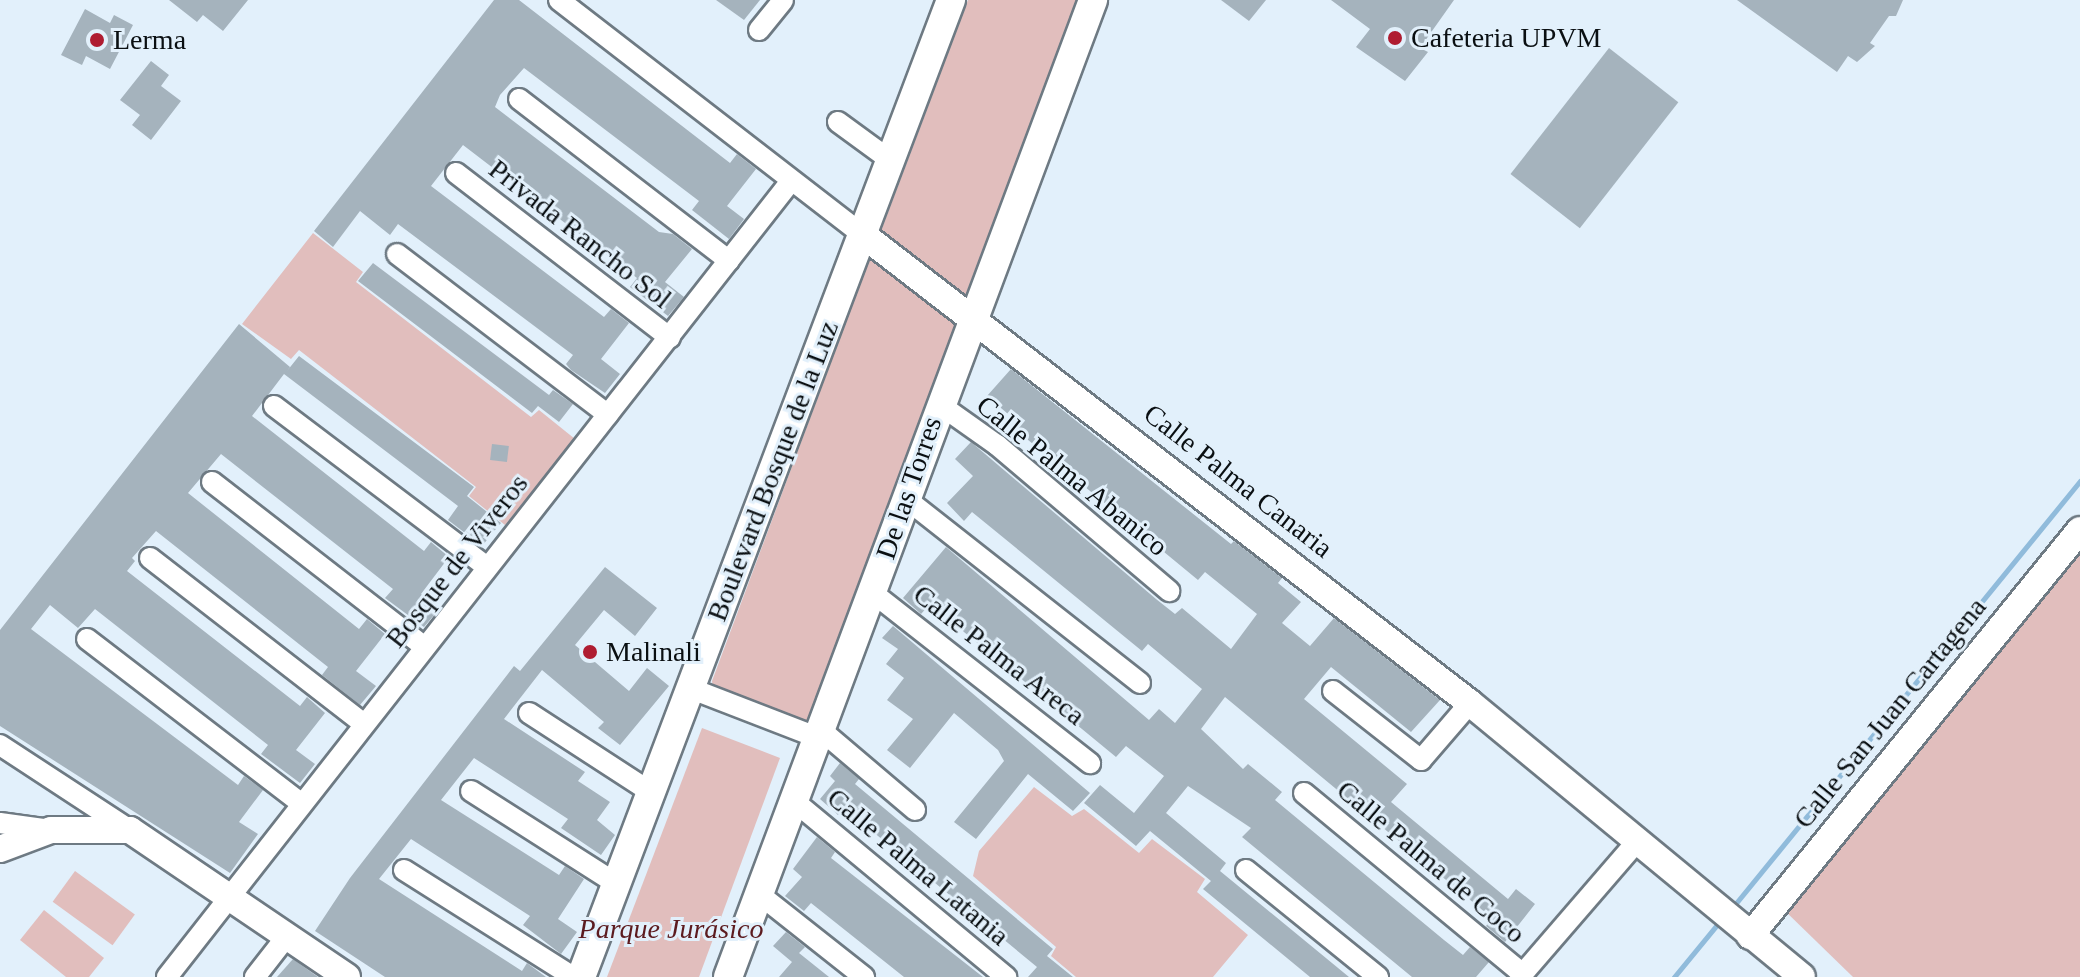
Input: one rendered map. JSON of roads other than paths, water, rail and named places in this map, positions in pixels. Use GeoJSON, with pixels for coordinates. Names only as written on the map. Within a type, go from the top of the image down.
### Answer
{"type":"FeatureCollection","features":[{"type":"Feature","properties":{"kind":"main road","name":"Boulevard Bosque de la Luz"},"geometry":{"type":"LineString","coordinates":[[581,977],[951,0]]}},
{"type":"Feature","properties":{"kind":"main road","name":"De las Torres"},"geometry":{"type":"LineString","coordinates":[[728,977],[873,593],[939,404],[1093,0]]}},
{"type":"Feature","properties":{"kind":"street","name":"Calle Palma Canaria"},"geometry":{"type":"LineString","coordinates":[[559,0],[791,181],[973,315],[1470,703],[1639,839],[1710,905],[1802,977]]}},
{"type":"Feature","properties":{"kind":"street"},"geometry":{"type":"LineString","coordinates":[[759,30],[783,0]]}},
{"type":"Feature","properties":{"kind":"street"},"geometry":{"type":"LineString","coordinates":[[519,99],[729,261]]}},
{"type":"Feature","properties":{"kind":"street"},"geometry":{"type":"LineString","coordinates":[[838,122],[890,160]]}},
{"type":"Feature","properties":{"kind":"street","name":"Privada Rancho Sol"},"geometry":{"type":"LineString","coordinates":[[456,173],[670,338]]}},
{"type":"Feature","properties":{"kind":"street","name":"Bosque de Viveros"},"geometry":{"type":"LineString","coordinates":[[167,977],[363,723],[791,181]]}},
{"type":"Feature","properties":{"kind":"street"},"geometry":{"type":"LineString","coordinates":[[397,254],[608,415]]}},
{"type":"Feature","properties":{"kind":"street","name":"Calle Palma Abanico"},"geometry":{"type":"LineString","coordinates":[[939,404],[997,445],[1169,591]]}},
{"type":"Feature","properties":{"kind":"street"},"geometry":{"type":"LineString","coordinates":[[274,406],[487,567]]}},
{"type":"Feature","properties":{"kind":"street"},"geometry":{"type":"LineString","coordinates":[[212,482],[425,647]]}},
{"type":"Feature","properties":{"kind":"street"},"geometry":{"type":"LineString","coordinates":[[905,498],[1140,683]]}},
{"type":"Feature","properties":{"kind":"street","name":"Calle San Juan Cartagena"},"geometry":{"type":"LineString","coordinates":[[1744,932],[2080,530]]}},
{"type":"Feature","properties":{"kind":"street"},"geometry":{"type":"LineString","coordinates":[[150,558],[363,723]]}},
{"type":"Feature","properties":{"kind":"street","name":"Calle Palma Areca"},"geometry":{"type":"LineString","coordinates":[[873,593],[1090,763]]}},
{"type":"Feature","properties":{"kind":"street"},"geometry":{"type":"LineString","coordinates":[[87,639],[301,803]]}},
{"type":"Feature","properties":{"kind":"street"},"geometry":{"type":"LineString","coordinates":[[692,689],[820,735],[915,810]]}},
{"type":"Feature","properties":{"kind":"street"},"geometry":{"type":"LineString","coordinates":[[1333,691],[1421,760],[1470,703]]}},
{"type":"Feature","properties":{"kind":"street"},"geometry":{"type":"LineString","coordinates":[[529,713],[652,793]]}},
{"type":"Feature","properties":{"kind":"street"},"geometry":{"type":"LineString","coordinates":[[0,745],[232,895],[347,977]]}},
{"type":"Feature","properties":{"kind":"street"},"geometry":{"type":"LineString","coordinates":[[471,791],[617,884]]}},
{"type":"Feature","properties":{"kind":"street","name":"Calle Palma de Coco"},"geometry":{"type":"LineString","coordinates":[[1304,793],[1521,976]]}},
{"type":"Feature","properties":{"kind":"street","name":"Calle Palma Latania"},"geometry":{"type":"LineString","coordinates":[[794,801],[1006,977]]}},
{"type":"Feature","properties":{"kind":"street"},"geometry":{"type":"LineString","coordinates":[[0,823],[51,830],[130,830]]}},
{"type":"Feature","properties":{"kind":"street"},"geometry":{"type":"LineString","coordinates":[[0,849],[51,830]]}},
{"type":"Feature","properties":{"kind":"street"},"geometry":{"type":"LineString","coordinates":[[1521,976],[1639,839]]}},
{"type":"Feature","properties":{"kind":"street"},"geometry":{"type":"LineString","coordinates":[[404,870],[573,977]]}},
{"type":"Feature","properties":{"kind":"street"},"geometry":{"type":"LineString","coordinates":[[1246,870],[1378,977]]}},
{"type":"Feature","properties":{"kind":"street"},"geometry":{"type":"LineString","coordinates":[[759,894],[864,977]]}},
{"type":"Feature","properties":{"kind":"street"},"geometry":{"type":"LineString","coordinates":[[255,977],[287,936]]}},
{"type":"Feature","properties":{"kind":"waterway"},"geometry":{"type":"LineString","coordinates":[[1732,908],[2080,481]]}},
{"type":"Feature","properties":{"kind":"waterway"},"geometry":{"type":"LineString","coordinates":[[1674,977],[1720,921]]}},
{"type":"Feature","properties":{"kind":"place","name":"Cafeteria UPVM"},"geometry":{"type":"Point","coordinates":[1395,38]}},
{"type":"Feature","properties":{"kind":"place","name":"Lerma"},"geometry":{"type":"Point","coordinates":[97,40]}},
{"type":"Feature","properties":{"kind":"place","name":"Malinali"},"geometry":{"type":"Point","coordinates":[590,652]}},
{"type":"Feature","properties":{"kind":"park label","name":"Parque Jurásico"},"geometry":{"type":"Point","coordinates":[671,929]}}]}
